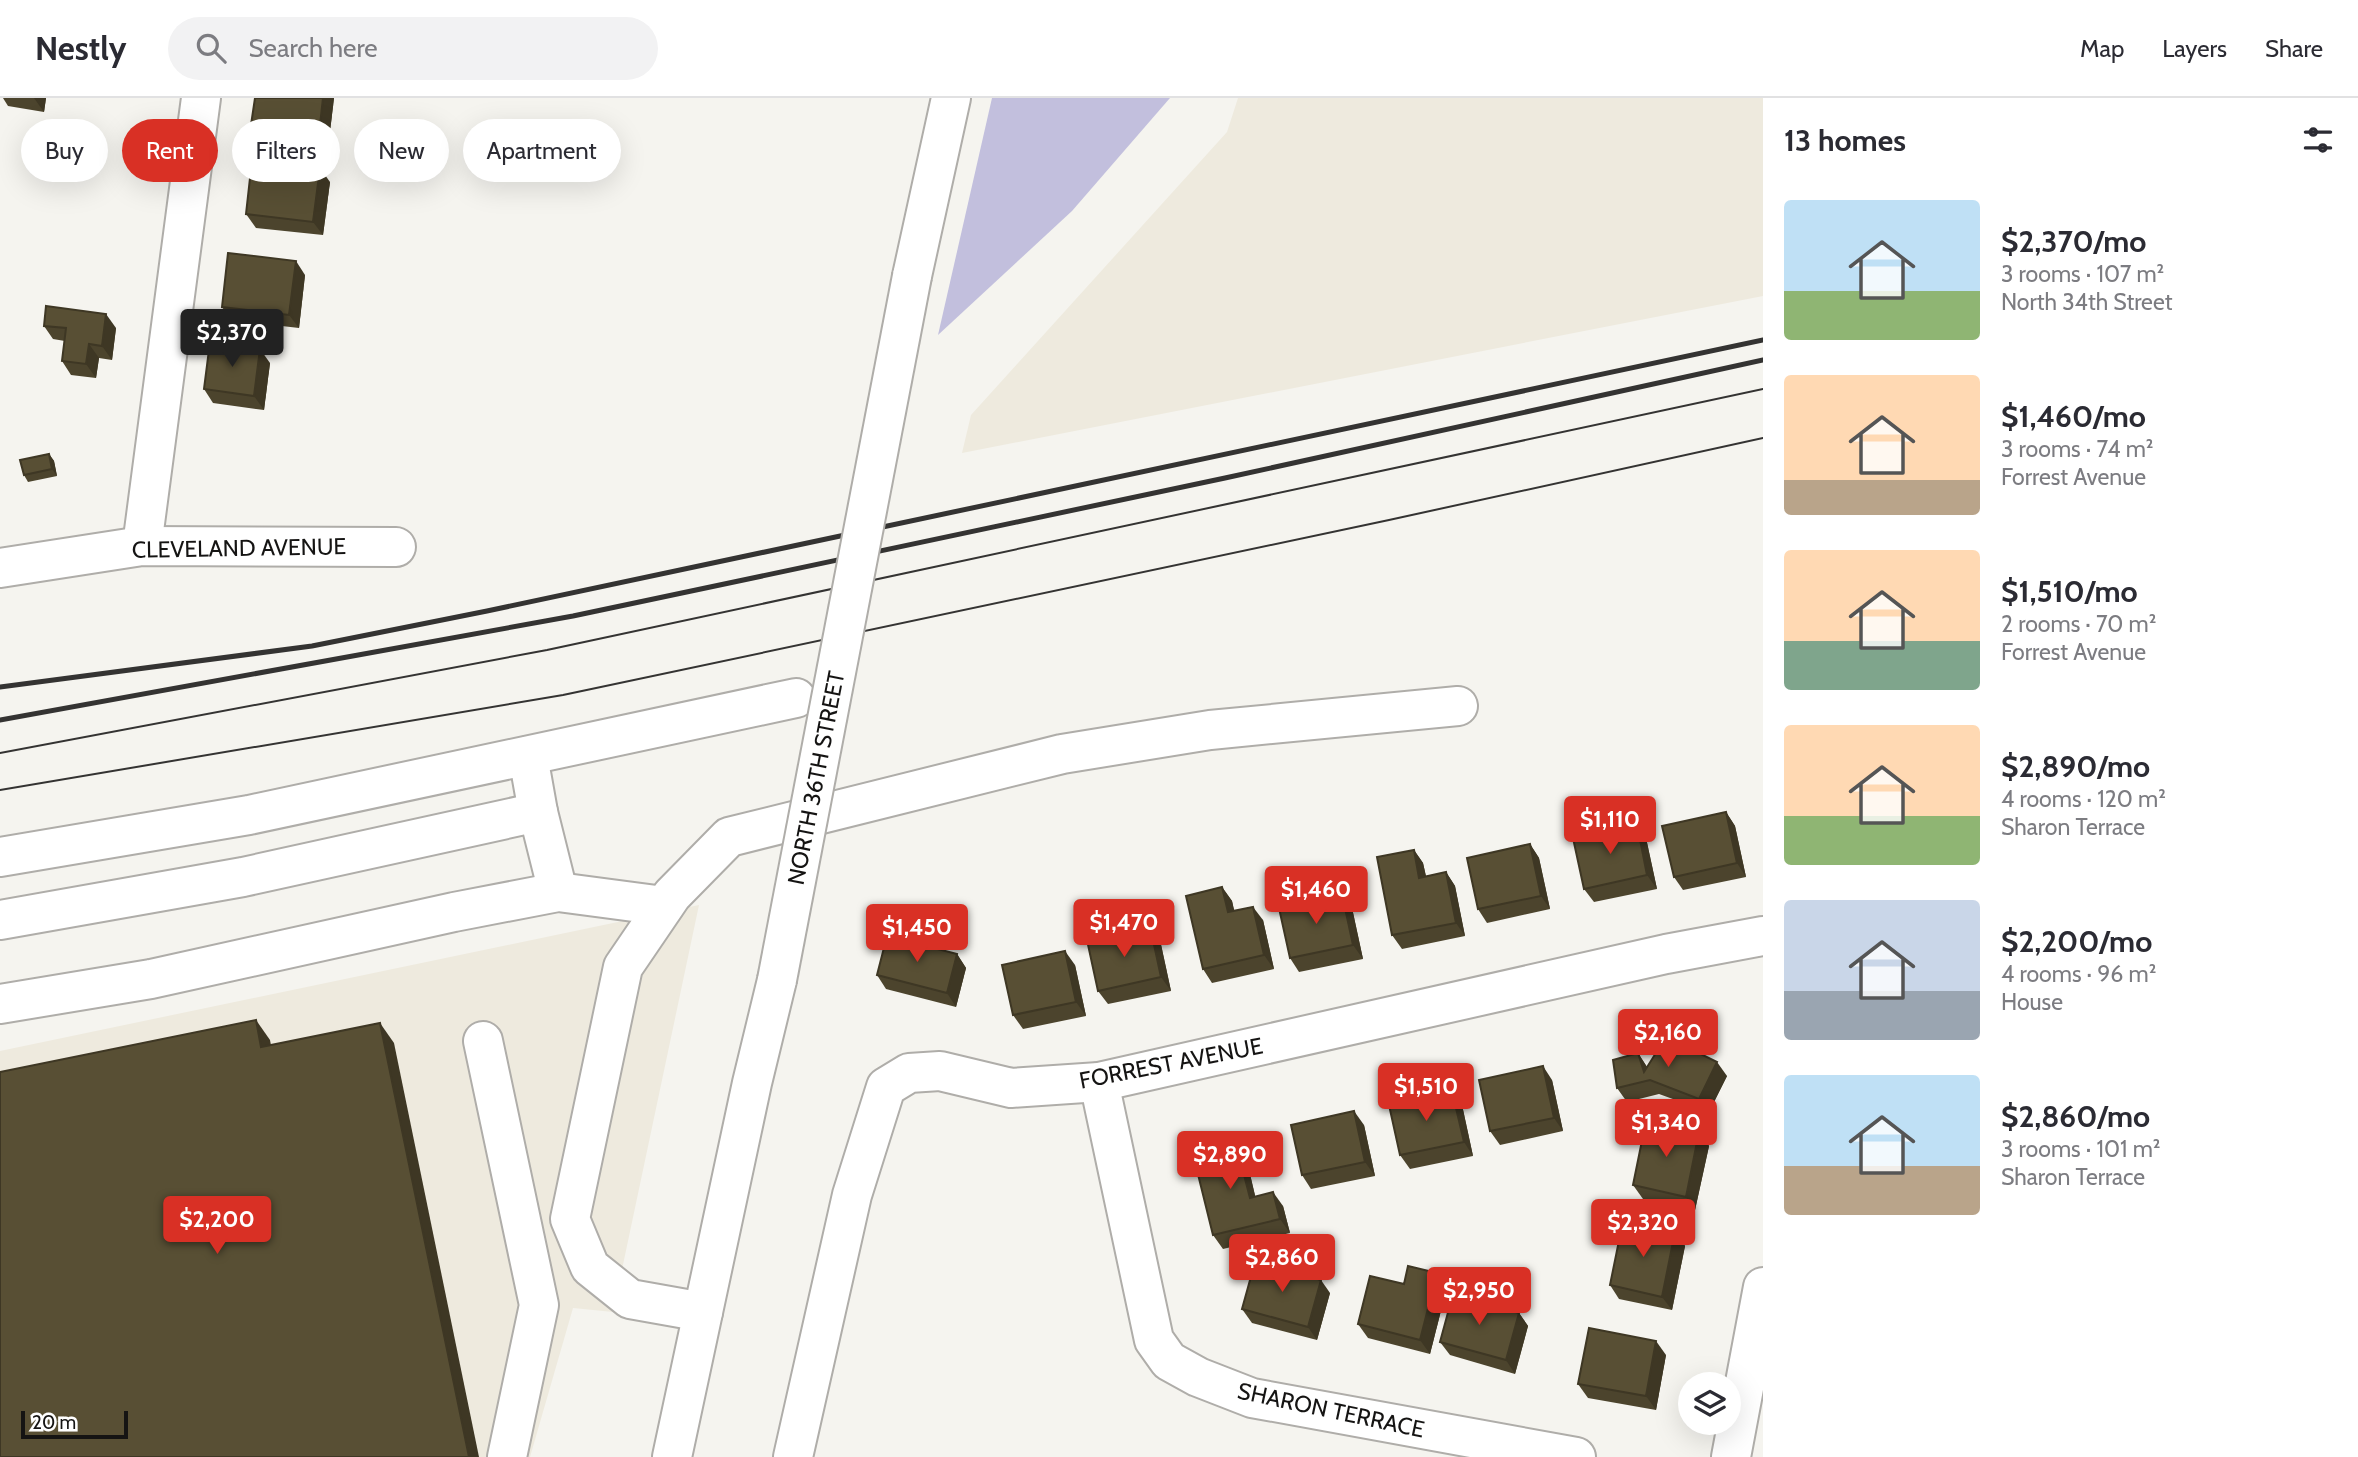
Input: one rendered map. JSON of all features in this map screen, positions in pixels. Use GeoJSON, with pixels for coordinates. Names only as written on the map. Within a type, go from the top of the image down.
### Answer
{"type":"FeatureCollection","features":[{"type":"Feature","properties":{"kind":"street"},"geometry":{"type":"LineString","coordinates":[[142,546],[201,98]]}},
{"type":"Feature","properties":{"kind":"street","name":"NORTH 36TH STREET"},"geometry":{"type":"LineString","coordinates":[[672,1457],[777,980],[912,276],[951,98]]}},
{"type":"Feature","properties":{"kind":"street","name":"CLEVELAND AVENUE"},"geometry":{"type":"LineString","coordinates":[[0,568],[142,546],[396,547]]}},
{"type":"Feature","properties":{"kind":"street"},"geometry":{"type":"LineString","coordinates":[[0,857],[249,815],[796,698]]}},
{"type":"Feature","properties":{"kind":"street"},"geometry":{"type":"LineString","coordinates":[[703,1312],[630,1299],[590,1267],[570,1219],[623,967],[672,895],[729,837],[1062,754],[1197,732],[1458,706]]}},
{"type":"Feature","properties":{"kind":"street"},"geometry":{"type":"LineString","coordinates":[[528,756],[538,811],[558,891]]}},
{"type":"Feature","properties":{"kind":"street"},"geometry":{"type":"LineString","coordinates":[[0,920],[243,877],[538,811]]}},
{"type":"Feature","properties":{"kind":"street"},"geometry":{"type":"LineString","coordinates":[[0,1004],[151,978],[558,891],[664,906]]}},
{"type":"Feature","properties":{"kind":"street","name":"FORREST AVENUE"},"geometry":{"type":"LineString","coordinates":[[793,1457],[852,1195],[886,1087],[909,1073],[940,1071],[1011,1087],[1099,1082],[1666,954],[1763,936]]}},
{"type":"Feature","properties":{"kind":"street"},"geometry":{"type":"LineString","coordinates":[[483,1041],[539,1305],[507,1457]]}},
{"type":"Feature","properties":{"kind":"street","name":"SHARON TERRACE"},"geometry":{"type":"LineString","coordinates":[[1099,1082],[1154,1340],[1169,1361],[1198,1377],[1252,1398],[1576,1457]]}},
{"type":"Feature","properties":{"kind":"street"},"geometry":{"type":"LineString","coordinates":[[1731,1457],[1763,1287]]}},
{"type":"Feature","properties":{"kind":"shaded area"},"geometry":{"type":"Polygon","coordinates":[[[992,98],[1170,98],[1072,211],[938,335],[992,98]]]}},
{"type":"Feature","properties":{"kind":"shaded area"},"geometry":{"type":"Polygon","coordinates":[[[1238,98],[1763,98],[1763,296],[962,453],[971,415],[1227,132],[1238,98]]]}},
{"type":"Feature","properties":{"kind":"shaded area"},"geometry":{"type":"Polygon","coordinates":[[[699,905],[613,1312],[573,1308],[530,1457],[0,1457],[0,1051],[699,905]]]}},
{"type":"Feature","properties":{"kind":"building"},"geometry":{"type":"Polygon","coordinates":[[[255,98],[323,98],[321,119],[252,119],[255,98]]]}},
{"type":"Feature","properties":{"kind":"building"},"geometry":{"type":"Polygon","coordinates":[[[250,182],[318,182],[313,222],[246,214],[250,182]]]}},
{"type":"Feature","properties":{"kind":"building"},"geometry":{"type":"Polygon","coordinates":[[[228,253],[296,261],[289,315],[222,307],[228,253]]]}},
{"type":"Feature","properties":{"kind":"building"},"geometry":{"type":"Polygon","coordinates":[[[46,306],[106,314],[102,346],[89,344],[86,364],[62,361],[66,328],[44,326],[46,306]]]}},
{"type":"Feature","properties":{"kind":"building"},"geometry":{"type":"Polygon","coordinates":[[[210,342],[260,349],[254,396],[204,389],[210,342]]]}},
{"type":"Feature","properties":{"kind":"building"},"geometry":{"type":"Polygon","coordinates":[[[49,454],[52,469],[24,475],[20,460],[49,454]]]}},
{"type":"Feature","properties":{"kind":"building"},"geometry":{"type":"Polygon","coordinates":[[[1726,812],[1737,863],[1674,877],[1662,826],[1726,812]]]}},
{"type":"Feature","properties":{"kind":"building"},"geometry":{"type":"Polygon","coordinates":[[[1637,824],[1647,875],[1584,889],[1573,838],[1637,824]]]}},
{"type":"Feature","properties":{"kind":"building"},"geometry":{"type":"Polygon","coordinates":[[[1530,844],[1541,896],[1478,909],[1467,858],[1530,844]]]}},
{"type":"Feature","properties":{"kind":"building"},"geometry":{"type":"Polygon","coordinates":[[[1414,850],[1419,878],[1446,872],[1456,923],[1392,935],[1377,857],[1414,850]]]}},
{"type":"Feature","properties":{"kind":"building"},"geometry":{"type":"Polygon","coordinates":[[[1222,887],[1228,912],[1253,907],[1264,955],[1203,969],[1186,896],[1222,887]]]}},
{"type":"Feature","properties":{"kind":"building"},"geometry":{"type":"Polygon","coordinates":[[[1342,894],[1353,945],[1290,958],[1279,908],[1342,894]]]}},
{"type":"Feature","properties":{"kind":"building"},"geometry":{"type":"Polygon","coordinates":[[[1150,926],[1161,977],[1098,991],[1087,940],[1150,926]]]}},
{"type":"Feature","properties":{"kind":"building"},"geometry":{"type":"Polygon","coordinates":[[[887,936],[957,954],[947,993],[877,975],[887,936]]]}},
{"type":"Feature","properties":{"kind":"building"},"geometry":{"type":"Polygon","coordinates":[[[1065,951],[1076,1002],[1013,1015],[1002,965],[1065,951]]]}},
{"type":"Feature","properties":{"kind":"building"},"geometry":{"type":"Polygon","coordinates":[[[256,1020],[261,1047],[380,1023],[469,1457],[0,1457],[0,1072],[256,1020]]]}},
{"type":"Feature","properties":{"kind":"building"},"geometry":{"type":"Polygon","coordinates":[[[1666,1037],[1717,1062],[1699,1099],[1650,1080],[1617,1088],[1613,1060],[1638,1053],[1644,1072],[1666,1037]]]}},
{"type":"Feature","properties":{"kind":"building"},"geometry":{"type":"Polygon","coordinates":[[[1543,1066],[1554,1118],[1490,1131],[1479,1080],[1543,1066]]]}},
{"type":"Feature","properties":{"kind":"building"},"geometry":{"type":"Polygon","coordinates":[[[1452,1091],[1464,1142],[1400,1155],[1389,1105],[1452,1091]]]}},
{"type":"Feature","properties":{"kind":"building"},"geometry":{"type":"Polygon","coordinates":[[[1354,1111],[1365,1162],[1302,1175],[1291,1125],[1354,1111]]]}},
{"type":"Feature","properties":{"kind":"building"},"geometry":{"type":"Polygon","coordinates":[[[1646,1121],[1699,1132],[1686,1197],[1633,1185],[1646,1121]]]}},
{"type":"Feature","properties":{"kind":"building"},"geometry":{"type":"Polygon","coordinates":[[[1235,1140],[1250,1198],[1273,1192],[1280,1219],[1213,1235],[1192,1150],[1235,1140]]]}},
{"type":"Feature","properties":{"kind":"building"},"geometry":{"type":"Polygon","coordinates":[[[1623,1221],[1675,1232],[1662,1297],[1610,1285],[1623,1221]]]}},
{"type":"Feature","properties":{"kind":"building"},"geometry":{"type":"Polygon","coordinates":[[[1255,1262],[1321,1280],[1308,1327],[1242,1309],[1255,1262]]]}},
{"type":"Feature","properties":{"kind":"building"},"geometry":{"type":"Polygon","coordinates":[[[1408,1266],[1437,1273],[1420,1340],[1358,1324],[1370,1276],[1404,1284],[1408,1266]]]}},
{"type":"Feature","properties":{"kind":"building"},"geometry":{"type":"Polygon","coordinates":[[[1453,1294],[1519,1313],[1506,1360],[1440,1342],[1453,1294]]]}},
{"type":"Feature","properties":{"kind":"building"},"geometry":{"type":"Polygon","coordinates":[[[1589,1328],[1656,1341],[1646,1396],[1578,1384],[1589,1328]]]}},
{"type":"Feature","properties":{"kind":"tram line"},"geometry":{"type":"LineString","coordinates":[[0,753],[547,650],[1763,389]]}},
{"type":"Feature","properties":{"kind":"tram line"},"geometry":{"type":"LineString","coordinates":[[0,790],[563,695],[1763,438]]}},
{"type":"Feature","properties":{"kind":"railway"},"geometry":{"type":"LineString","coordinates":[[0,687],[312,646],[1763,340]]}},
{"type":"Feature","properties":{"kind":"railway"},"geometry":{"type":"LineString","coordinates":[[0,720],[573,616],[1225,478],[1763,360]]}}]}
